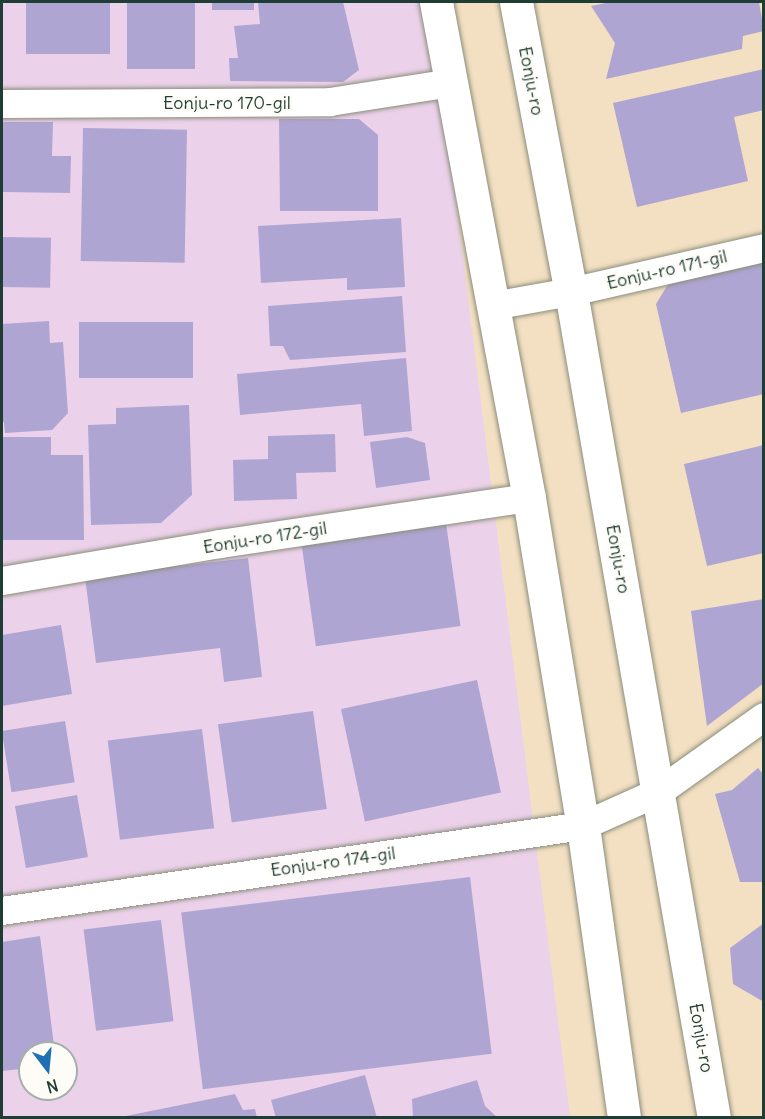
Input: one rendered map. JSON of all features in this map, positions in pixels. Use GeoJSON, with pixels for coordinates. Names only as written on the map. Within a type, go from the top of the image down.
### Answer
{"type":"FeatureCollection","features":[{"type":"Feature","properties":{"kind":"main road"},"geometry":{"type":"LineString","coordinates":[[436,2],[529,498],[583,826],[624,1118]]}},
{"type":"Feature","properties":{"kind":"main road","name":"Eonju-ro"},"geometry":{"type":"LineString","coordinates":[[516,2],[571,292],[714,1118]]}},
{"type":"Feature","properties":{"kind":"street","name":"Eonju-ro 170-gil"},"geometry":{"type":"LineString","coordinates":[[2,104],[330,102],[452,83]]}},
{"type":"Feature","properties":{"kind":"street","name":"Eonju-ro 171-gil"},"geometry":{"type":"LineString","coordinates":[[493,306],[571,292],[764,248]]}},
{"type":"Feature","properties":{"kind":"street","name":"Eonju-ro 172-gil"},"geometry":{"type":"LineString","coordinates":[[2,581],[209,546],[529,498]]}},
{"type":"Feature","properties":{"kind":"street","name":"Eonju-ro 174-gil"},"geometry":{"type":"LineString","coordinates":[[2,911],[583,826],[659,792],[764,717]]}},
{"type":"Feature","properties":{"kind":"shaded area"},"geometry":{"type":"Polygon","coordinates":[[[2,2],[431,2],[570,1117],[2,1118],[2,2]]]}},
{"type":"Feature","properties":{"kind":"building"},"geometry":{"type":"Polygon","coordinates":[[[26,2],[110,2],[110,54],[26,54],[26,2]]]}},
{"type":"Feature","properties":{"kind":"building"},"geometry":{"type":"Polygon","coordinates":[[[127,2],[195,2],[195,69],[127,69],[127,2]]]}},
{"type":"Feature","properties":{"kind":"building"},"geometry":{"type":"Polygon","coordinates":[[[212,2],[254,2],[254,10],[212,10],[212,2]]]}},
{"type":"Feature","properties":{"kind":"building"},"geometry":{"type":"Polygon","coordinates":[[[258,2],[343,2],[359,70],[343,82],[230,81],[229,58],[238,58],[234,26],[260,24],[258,2]]]}},
{"type":"Feature","properties":{"kind":"building"},"geometry":{"type":"Polygon","coordinates":[[[611,2],[759,2],[764,31],[743,36],[742,49],[606,79],[615,43],[591,6],[611,2]]]}},
{"type":"Feature","properties":{"kind":"building"},"geometry":{"type":"Polygon","coordinates":[[[764,69],[764,110],[734,117],[748,181],[637,207],[613,103],[764,69]]]}},
{"type":"Feature","properties":{"kind":"building"},"geometry":{"type":"Polygon","coordinates":[[[279,119],[359,119],[378,135],[378,211],[280,211],[279,119]]]}},
{"type":"Feature","properties":{"kind":"building"},"geometry":{"type":"Polygon","coordinates":[[[2,122],[53,122],[52,156],[71,156],[70,193],[2,192],[2,122]]]}},
{"type":"Feature","properties":{"kind":"building"},"geometry":{"type":"Polygon","coordinates":[[[83,128],[187,130],[185,263],[81,261],[83,128]]]}},
{"type":"Feature","properties":{"kind":"building"},"geometry":{"type":"Polygon","coordinates":[[[401,218],[405,287],[347,290],[347,278],[261,283],[258,226],[401,218]]]}},
{"type":"Feature","properties":{"kind":"building"},"geometry":{"type":"Polygon","coordinates":[[[2,237],[51,238],[50,288],[2,287],[2,237]]]}},
{"type":"Feature","properties":{"kind":"building"},"geometry":{"type":"Polygon","coordinates":[[[764,256],[764,394],[681,413],[656,304],[673,276],[764,256]]]}},
{"type":"Feature","properties":{"kind":"building"},"geometry":{"type":"Polygon","coordinates":[[[402,296],[406,352],[290,360],[283,346],[270,346],[268,306],[402,296]]]}},
{"type":"Feature","properties":{"kind":"building"},"geometry":{"type":"Polygon","coordinates":[[[49,321],[50,343],[63,342],[68,413],[52,430],[5,433],[4,422],[2,422],[2,324],[49,321]]]}},
{"type":"Feature","properties":{"kind":"building"},"geometry":{"type":"Polygon","coordinates":[[[79,322],[193,322],[193,378],[79,378],[79,322]]]}},
{"type":"Feature","properties":{"kind":"building"},"geometry":{"type":"Polygon","coordinates":[[[406,358],[412,431],[364,436],[361,404],[240,415],[237,374],[406,358]]]}},
{"type":"Feature","properties":{"kind":"building"},"geometry":{"type":"Polygon","coordinates":[[[189,405],[192,495],[161,523],[91,525],[88,425],[116,424],[116,408],[189,405]]]}},
{"type":"Feature","properties":{"kind":"building"},"geometry":{"type":"Polygon","coordinates":[[[335,434],[336,472],[296,473],[297,499],[234,501],[233,460],[268,459],[268,436],[335,434]]]}},
{"type":"Feature","properties":{"kind":"building"},"geometry":{"type":"Polygon","coordinates":[[[2,437],[51,437],[51,455],[83,455],[84,540],[3,540],[2,437]]]}},
{"type":"Feature","properties":{"kind":"building"},"geometry":{"type":"Polygon","coordinates":[[[407,437],[425,443],[430,480],[376,488],[370,442],[407,437]]]}},
{"type":"Feature","properties":{"kind":"building"},"geometry":{"type":"Polygon","coordinates":[[[764,445],[764,553],[707,566],[684,464],[764,445]]]}},
{"type":"Feature","properties":{"kind":"building"},"geometry":{"type":"Polygon","coordinates":[[[446,523],[460,626],[316,646],[301,543],[446,523]]]}},
{"type":"Feature","properties":{"kind":"building"},"geometry":{"type":"Polygon","coordinates":[[[248,558],[262,677],[224,682],[220,648],[96,663],[85,577],[248,558]]]}},
{"type":"Feature","properties":{"kind":"building"},"geometry":{"type":"Polygon","coordinates":[[[764,599],[764,683],[707,726],[691,611],[764,599]]]}},
{"type":"Feature","properties":{"kind":"building"},"geometry":{"type":"Polygon","coordinates":[[[61,625],[72,694],[2,706],[2,635],[61,625]]]}},
{"type":"Feature","properties":{"kind":"building"},"geometry":{"type":"Polygon","coordinates":[[[477,680],[501,792],[365,821],[341,709],[477,680]]]}},
{"type":"Feature","properties":{"kind":"building"},"geometry":{"type":"Polygon","coordinates":[[[313,711],[327,809],[232,822],[218,724],[313,711]]]}},
{"type":"Feature","properties":{"kind":"building"},"geometry":{"type":"Polygon","coordinates":[[[65,721],[75,782],[11,792],[2,731],[65,721]]]}},
{"type":"Feature","properties":{"kind":"building"},"geometry":{"type":"Polygon","coordinates":[[[202,729],[214,828],[120,840],[108,741],[202,729]]]}},
{"type":"Feature","properties":{"kind":"building"},"geometry":{"type":"Polygon","coordinates":[[[758,768],[764,775],[764,882],[740,882],[715,794],[732,790],[758,768]]]}},
{"type":"Feature","properties":{"kind":"building"},"geometry":{"type":"Polygon","coordinates":[[[77,795],[88,857],[26,868],[15,806],[77,795]]]}},
{"type":"Feature","properties":{"kind":"building"},"geometry":{"type":"Polygon","coordinates":[[[470,877],[492,1054],[203,1089],[181,912],[470,877]]]}},
{"type":"Feature","properties":{"kind":"building"},"geometry":{"type":"Polygon","coordinates":[[[161,920],[173,1021],[96,1031],[84,930],[161,920]]]}},
{"type":"Feature","properties":{"kind":"building"},"geometry":{"type":"Polygon","coordinates":[[[764,923],[764,1002],[733,984],[730,948],[764,923]]]}},
{"type":"Feature","properties":{"kind":"building"},"geometry":{"type":"Polygon","coordinates":[[[40,936],[53,1041],[18,1041],[18,1069],[2,1071],[2,942],[40,936]]]}},
{"type":"Feature","properties":{"kind":"building"},"geometry":{"type":"Polygon","coordinates":[[[365,1075],[377,1118],[276,1118],[271,1100],[365,1075]]]}},
{"type":"Feature","properties":{"kind":"building"},"geometry":{"type":"Polygon","coordinates":[[[477,1080],[485,1106],[498,1118],[413,1118],[412,1099],[477,1080]]]}},
{"type":"Feature","properties":{"kind":"building"},"geometry":{"type":"Polygon","coordinates":[[[235,1094],[243,1110],[255,1109],[257,1118],[116,1118],[235,1094]]]}}]}
